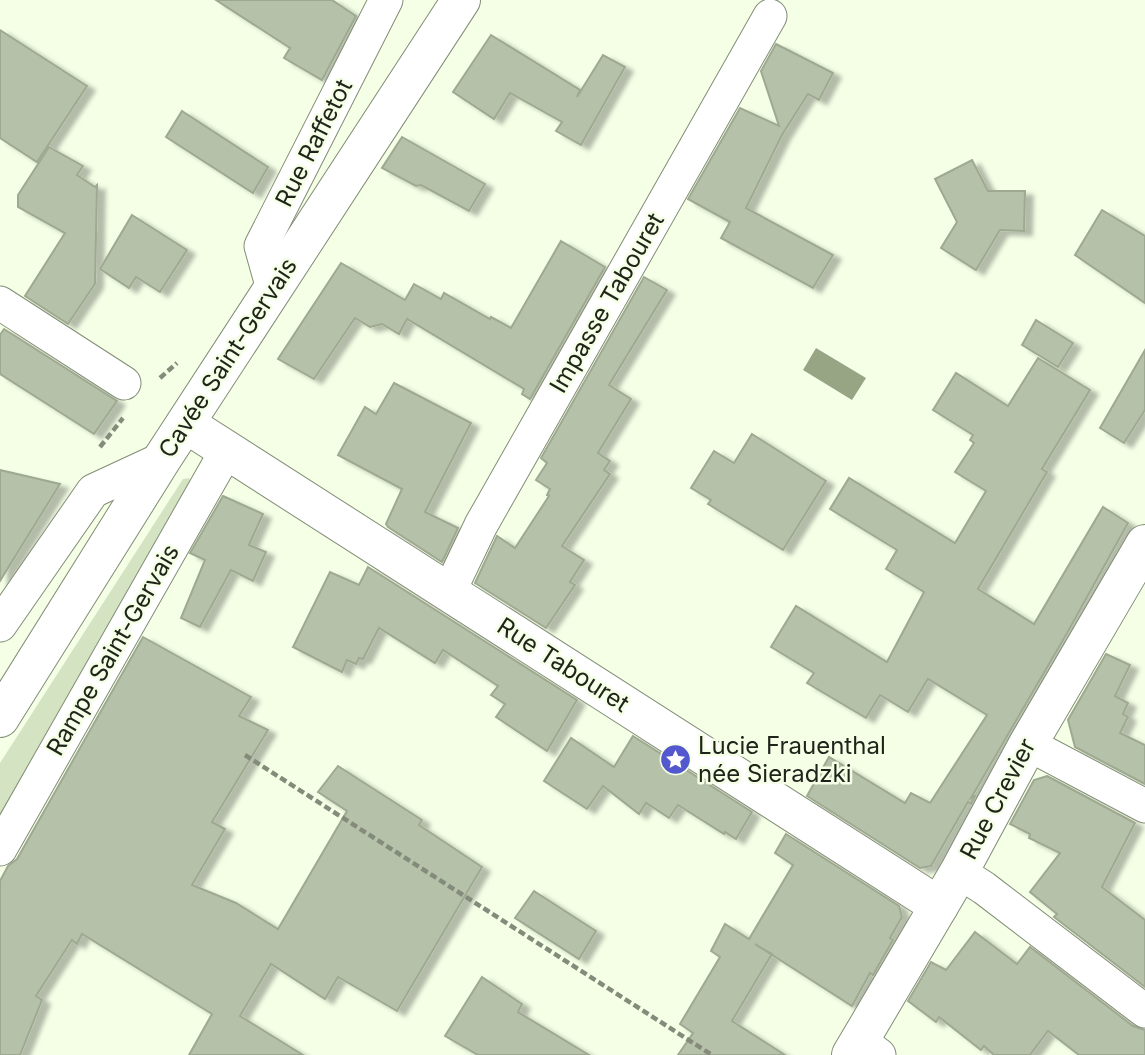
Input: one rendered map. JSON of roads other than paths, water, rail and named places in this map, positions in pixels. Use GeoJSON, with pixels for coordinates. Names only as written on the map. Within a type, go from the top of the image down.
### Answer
{"type":"FeatureCollection","features":[{"type":"Feature","properties":{"kind":"street","name":"Rue Raffetot"},"geometry":{"type":"LineString","coordinates":[[273,289],[261,246],[386,0]]}},
{"type":"Feature","properties":{"kind":"street","name":"Cavée Saint-Gervais"},"geometry":{"type":"LineString","coordinates":[[0,718],[162,459],[461,0]]}},
{"type":"Feature","properties":{"kind":"street","name":"Impasse Tabouret"},"geometry":{"type":"LineString","coordinates":[[449,592],[481,526],[770,16]]}},
{"type":"Feature","properties":{"kind":"street"},"geometry":{"type":"LineString","coordinates":[[0,303],[124,383]]}},
{"type":"Feature","properties":{"kind":"street","name":"Rue Tabouret"},"geometry":{"type":"LineString","coordinates":[[186,424],[939,906]]}},
{"type":"Feature","properties":{"kind":"street","name":"Rampe Saint-Gervais"},"geometry":{"type":"LineString","coordinates":[[0,849],[227,450]]}},
{"type":"Feature","properties":{"kind":"street"},"geometry":{"type":"LineString","coordinates":[[0,625],[93,491],[162,459]]}},
{"type":"Feature","properties":{"kind":"street","name":"Rue Crevier"},"geometry":{"type":"LineString","coordinates":[[863,1050],[1028,744],[1145,544]]}},
{"type":"Feature","properties":{"kind":"street"},"geometry":{"type":"LineString","coordinates":[[1028,744],[1145,806]]}},
{"type":"Feature","properties":{"kind":"street"},"geometry":{"type":"LineString","coordinates":[[959,872],[984,888],[1145,1011]]}},
{"type":"Feature","properties":{"kind":"place","name":"Lucie Frauenthal née Sieradzki"},"geometry":{"type":"Point","coordinates":[675,760]}}]}
